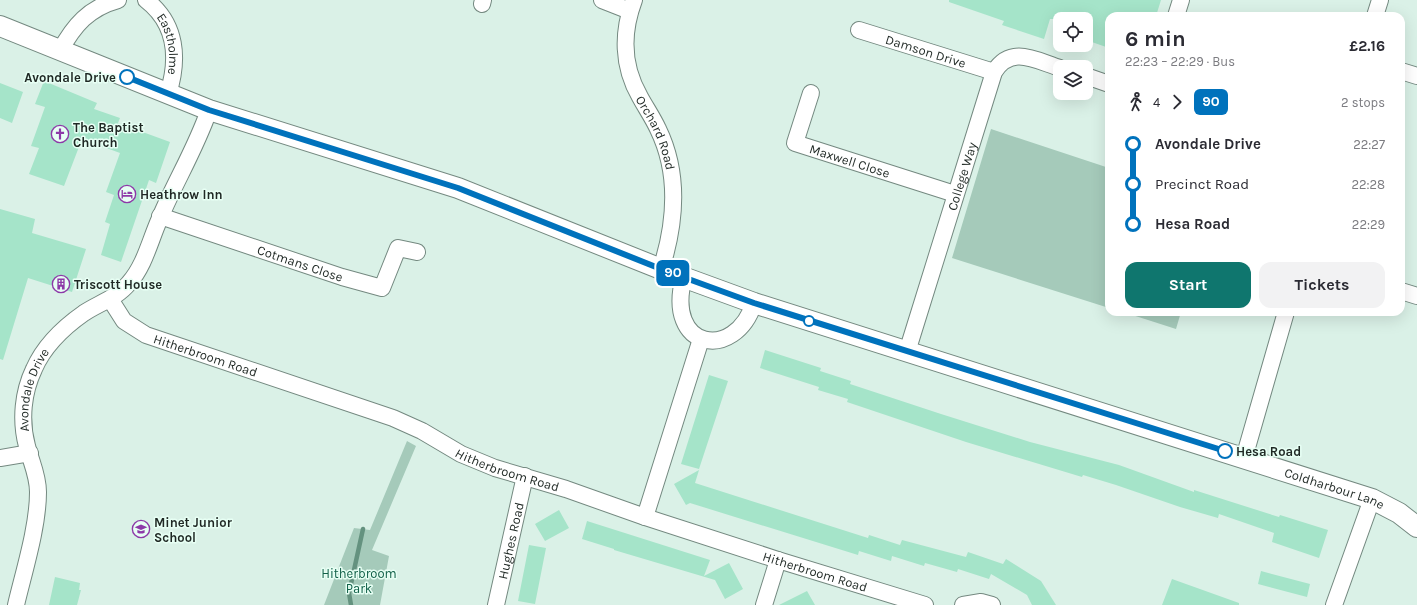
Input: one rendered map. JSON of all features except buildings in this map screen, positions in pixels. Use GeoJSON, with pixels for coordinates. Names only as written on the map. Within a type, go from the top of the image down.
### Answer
{"type":"FeatureCollection","features":[{"type":"Feature","properties":{"kind":"street"},"geometry":{"type":"LineString","coordinates":[[60,50],[73,28],[84,16],[95,8],[118,0]]}},
{"type":"Feature","properties":{"kind":"street","name":"Eastholme"},"geometry":{"type":"LineString","coordinates":[[146,0],[163,19],[174,42],[174,76],[168,94]]}},
{"type":"Feature","properties":{"kind":"street"},"geometry":{"type":"LineString","coordinates":[[602,0],[632,5]]}},
{"type":"Feature","properties":{"kind":"street"},"geometry":{"type":"LineString","coordinates":[[1177,12],[1181,0]]}},
{"type":"Feature","properties":{"kind":"street"},"geometry":{"type":"LineString","coordinates":[[1376,12],[1380,0]]}},
{"type":"Feature","properties":{"kind":"street","name":"Orchard Road"},"geometry":{"type":"LineString","coordinates":[[632,5],[625,36],[628,68],[635,88],[658,129],[664,144],[673,186],[674,200],[672,230],[661,269]]}},
{"type":"Feature","properties":{"kind":"street","name":"Coldharbour Lane"},"geometry":{"type":"LineString","coordinates":[[0,26],[209,110],[458,188],[661,269],[754,303],[1372,499],[1399,513],[1417,527]]}},
{"type":"Feature","properties":{"kind":"street","name":"Damson Drive"},"geometry":{"type":"LineString","coordinates":[[859,30],[994,72]]}},
{"type":"Feature","properties":{"kind":"street","name":"College Way"},"geometry":{"type":"LineString","coordinates":[[907,352],[994,72],[1002,60],[1012,56],[1028,58],[1053,66]]}},
{"type":"Feature","properties":{"kind":"street"},"geometry":{"type":"LineString","coordinates":[[1405,72],[1417,76]]}},
{"type":"Feature","properties":{"kind":"street"},"geometry":{"type":"LineString","coordinates":[[1093,78],[1105,83]]}},
{"type":"Feature","properties":{"kind":"street","name":"Maxwell Close"},"geometry":{"type":"LineString","coordinates":[[811,93],[794,143],[955,194]]}},
{"type":"Feature","properties":{"kind":"street","name":"Avondale Drive"},"geometry":{"type":"LineString","coordinates":[[16,605],[33,531],[38,500],[37,478],[26,439],[23,410],[34,368],[50,343],[67,327],[84,313],[110,300],[124,289],[137,272],[160,216],[203,127],[209,110]]}},
{"type":"Feature","properties":{"kind":"street","name":"Cotmans Close"},"geometry":{"type":"LineString","coordinates":[[160,216],[342,278],[382,288],[398,248],[417,252]]}},
{"type":"Feature","properties":{"kind":"street"},"geometry":{"type":"LineString","coordinates":[[684,277],[680,297],[682,319],[691,333],[701,339],[716,341],[730,335],[747,318],[754,303]]}},
{"type":"Feature","properties":{"kind":"street"},"geometry":{"type":"LineString","coordinates":[[1405,292],[1417,296]]}},
{"type":"Feature","properties":{"kind":"street","name":"Hitherbroom Road"},"geometry":{"type":"LineString","coordinates":[[110,300],[124,321],[146,335],[393,418],[422,431],[460,454],[495,468],[525,476],[778,560],[925,605]]}},
{"type":"Feature","properties":{"kind":"street"},"geometry":{"type":"LineString","coordinates":[[1244,458],[1285,316]]}},
{"type":"Feature","properties":{"kind":"street"},"geometry":{"type":"LineString","coordinates":[[645,517],[701,339]]}},
{"type":"Feature","properties":{"kind":"street"},"geometry":{"type":"LineString","coordinates":[[0,458],[30,453]]}},
{"type":"Feature","properties":{"kind":"street","name":"Hughes Road"},"geometry":{"type":"LineString","coordinates":[[496,605],[525,476]]}},
{"type":"Feature","properties":{"kind":"street"},"geometry":{"type":"LineString","coordinates":[[1334,605],[1372,499]]}},
{"type":"Feature","properties":{"kind":"street"},"geometry":{"type":"LineString","coordinates":[[764,605],[778,560]]}},
{"type":"Feature","properties":{"kind":"street"},"geometry":{"type":"LineString","coordinates":[[963,605],[981,602],[992,605]]}},
{"type":"Feature","properties":{"kind":"green space"},"geometry":{"type":"Polygon","coordinates":[[[991,129],[1105,167],[1105,307],[952,258],[991,129]]]}},
{"type":"Feature","properties":{"kind":"green space"},"geometry":{"type":"Polygon","coordinates":[[[1135,316],[1180,316],[1176,329],[1135,316]]]}},
{"type":"Feature","properties":{"kind":"green space","name":"Hitherbroom Park"},"geometry":{"type":"Polygon","coordinates":[[[407,441],[416,446],[372,550],[389,556],[380,605],[324,605],[354,528],[370,530],[407,441]]]}},
{"type":"Feature","properties":{"kind":"waterway"},"geometry":{"type":"LineString","coordinates":[[351,605],[349,593],[363,529]]}},
{"type":"Feature","properties":{"kind":"bus line","name":"90"},"geometry":{"type":"LineString","coordinates":[[127,77],[209,110],[458,188],[661,269],[754,303],[832,329],[1225,451]]}},
{"type":"Feature","properties":{"kind":"place","name":"Avondale Drive"},"geometry":{"type":"Point","coordinates":[127,77]}},
{"type":"Feature","properties":{"kind":"place","name":"The Baptist Church"},"geometry":{"type":"Point","coordinates":[60,134]}},
{"type":"Feature","properties":{"kind":"place","name":"Heathrow Inn"},"geometry":{"type":"Point","coordinates":[127,194]}},
{"type":"Feature","properties":{"kind":"place","name":"Triscott House"},"geometry":{"type":"Point","coordinates":[61,284]}},
{"type":"Feature","properties":{"kind":"place","name":"Hesa Road"},"geometry":{"type":"Point","coordinates":[1225,451]}},
{"type":"Feature","properties":{"kind":"place","name":"Minet Junior School"},"geometry":{"type":"Point","coordinates":[141,529]}}]}
